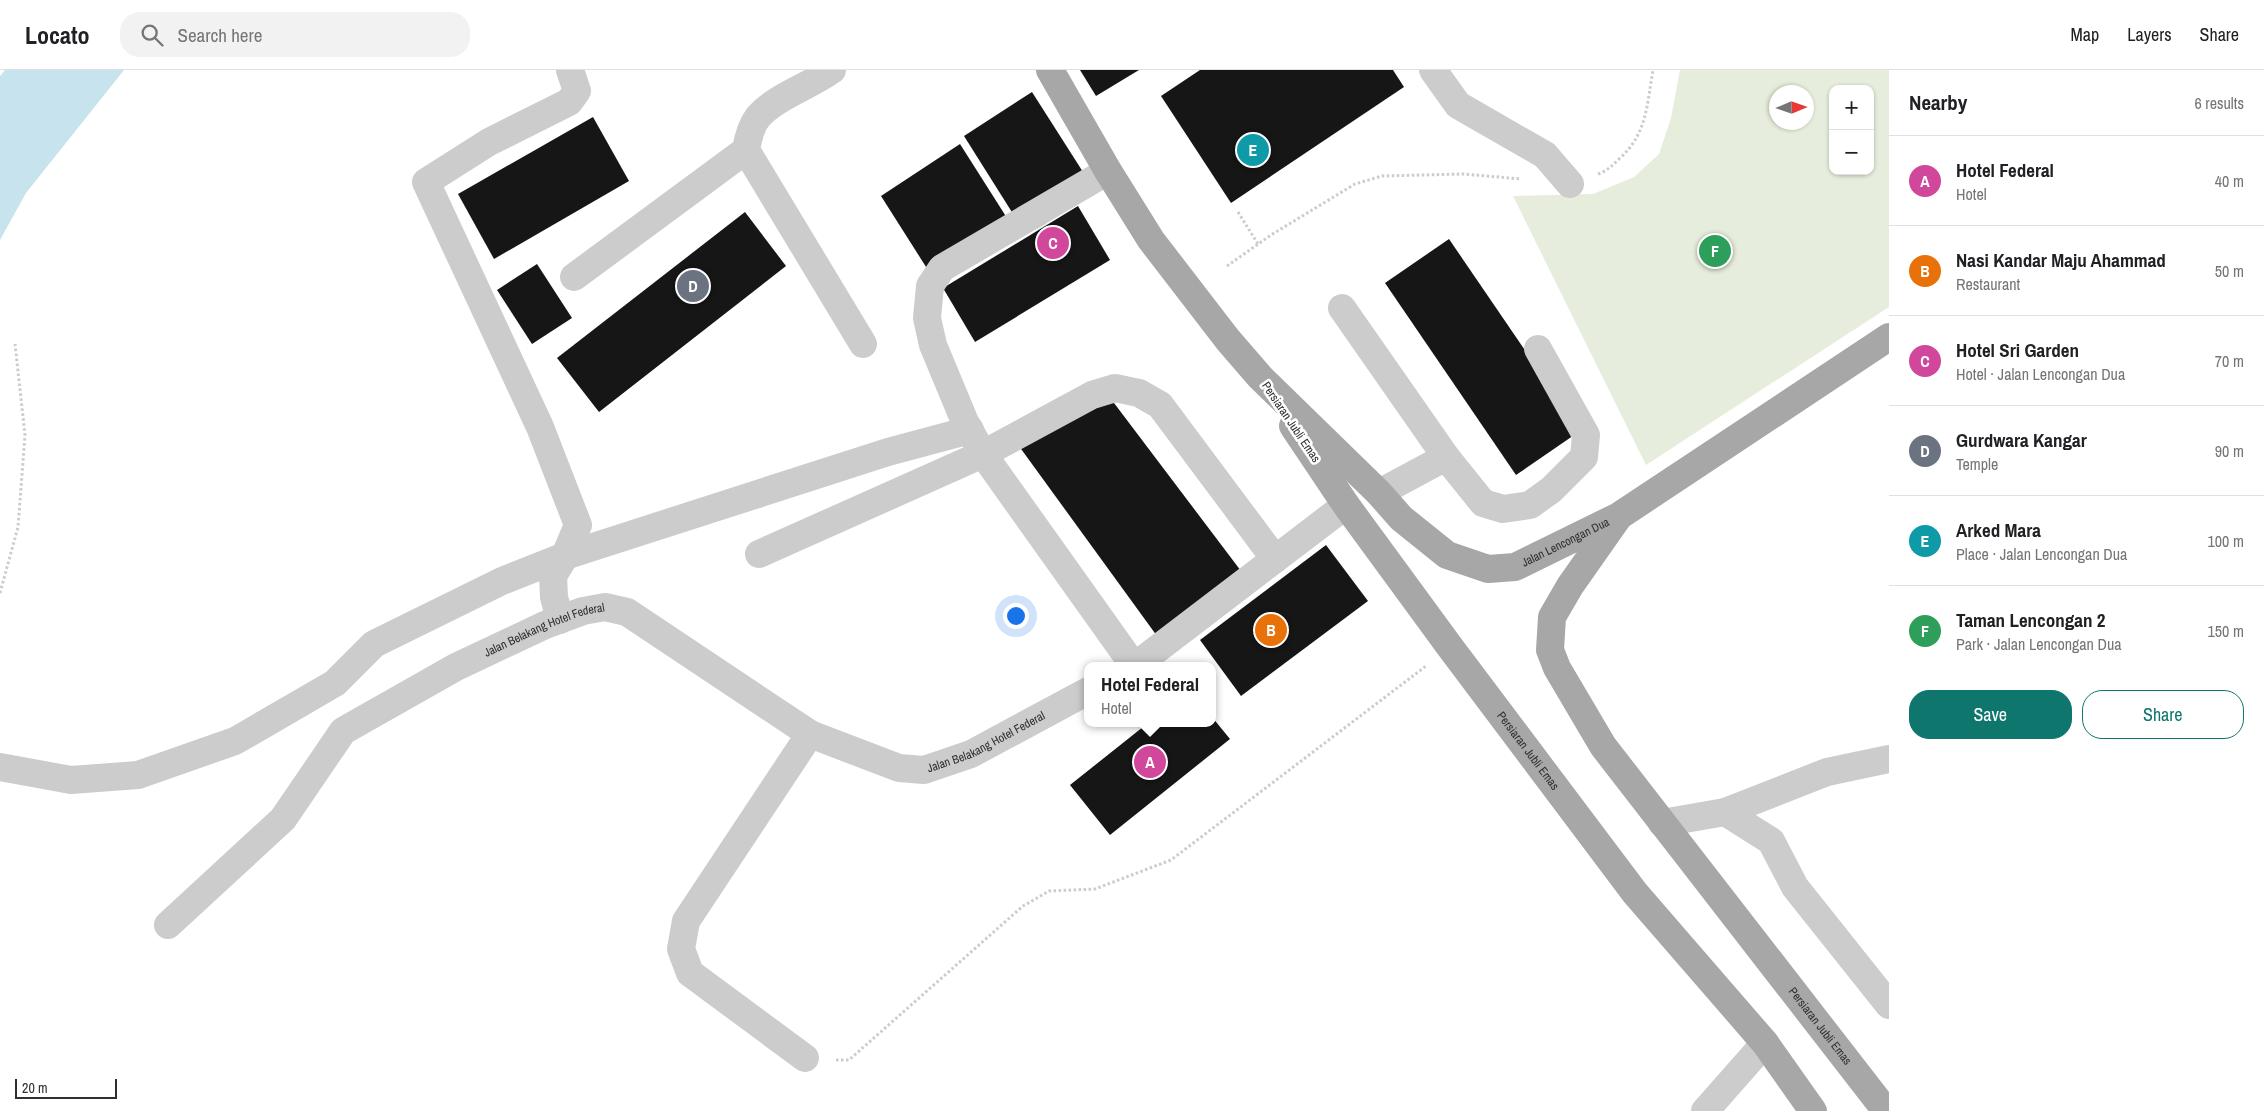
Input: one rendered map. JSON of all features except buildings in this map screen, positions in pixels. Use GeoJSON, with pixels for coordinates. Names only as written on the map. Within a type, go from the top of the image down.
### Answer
{"type":"FeatureCollection","features":[{"type":"Feature","properties":{"kind":"main road"},"geometry":{"type":"LineString","coordinates":[[1050,70],[1108,171],[1151,240],[1228,340],[1260,377]]}},
{"type":"Feature","properties":{"kind":"main road","name":"Jalan Lencongan Dua"},"geometry":{"type":"LineString","coordinates":[[1260,377],[1401,518],[1447,555],[1488,569],[1516,567],[1619,516],[1889,337]]}},
{"type":"Feature","properties":{"kind":"main road","name":"Persiaran Jubli Emas"},"geometry":{"type":"LineString","coordinates":[[1260,377],[1346,505],[1635,893],[1765,1043],[1813,1111]]}},
{"type":"Feature","properties":{"kind":"main road","name":"Persiaran Jubli Emas"},"geometry":{"type":"LineString","coordinates":[[1619,516],[1570,586],[1552,617],[1550,650],[1557,668],[1603,746],[1886,1111]]}},
{"type":"Feature","properties":{"kind":"street"},"geometry":{"type":"LineString","coordinates":[[560,620],[554,597],[553,576],[565,556],[578,525],[540,427],[426,182],[489,142],[569,102],[577,91],[570,70]]}},
{"type":"Feature","properties":{"kind":"street"},"geometry":{"type":"LineString","coordinates":[[574,277],[746,150],[750,132],[759,116],[788,95],[832,70]]}},
{"type":"Feature","properties":{"kind":"street"},"geometry":{"type":"LineString","coordinates":[[1433,70],[1458,105],[1544,155],[1570,184]]}},
{"type":"Feature","properties":{"kind":"street"},"geometry":{"type":"LineString","coordinates":[[746,150],[863,344]]}},
{"type":"Feature","properties":{"kind":"street"},"geometry":{"type":"LineString","coordinates":[[1108,171],[942,268],[930,286],[926,318],[933,345],[968,426],[983,454],[1131,662]]}},
{"type":"Feature","properties":{"kind":"street"},"geometry":{"type":"LineString","coordinates":[[1342,308],[1446,457],[1483,503],[1503,510],[1530,504],[1551,490],[1584,458],[1586,435],[1538,349]]}},
{"type":"Feature","properties":{"kind":"street"},"geometry":{"type":"LineString","coordinates":[[759,554],[983,454],[1092,394],[1115,388],[1139,393],[1160,405],[1275,559]]}},
{"type":"Feature","properties":{"kind":"street"},"geometry":{"type":"LineString","coordinates":[[0,767],[71,780],[138,775],[235,741],[335,683],[374,644],[502,580],[565,556],[968,426]]}},
{"type":"Feature","properties":{"kind":"street"},"geometry":{"type":"LineString","coordinates":[[1378,493],[1446,457]]}},
{"type":"Feature","properties":{"kind":"street"},"geometry":{"type":"LineString","coordinates":[[1139,662],[1346,505]]}},
{"type":"Feature","properties":{"kind":"street","name":"Jalan Belakang Hotel Federal"},"geometry":{"type":"LineString","coordinates":[[168,925],[282,818],[343,731],[456,667],[545,625],[584,611],[605,607],[627,612],[810,734],[899,768],[924,770],[971,754],[1084,693]]}},
{"type":"Feature","properties":{"kind":"street"},"geometry":{"type":"LineString","coordinates":[[805,1058],[690,973],[681,949],[686,921],[810,734]]}},
{"type":"Feature","properties":{"kind":"street"},"geometry":{"type":"LineString","coordinates":[[1662,823],[1725,812],[1827,772],[1889,759]]}},
{"type":"Feature","properties":{"kind":"street"},"geometry":{"type":"LineString","coordinates":[[1725,812],[1771,841],[1795,887],[1889,1005]]}},
{"type":"Feature","properties":{"kind":"street"},"geometry":{"type":"LineString","coordinates":[[1705,1111],[1765,1043]]}},
{"type":"Feature","properties":{"kind":"path"},"geometry":{"type":"LineString","coordinates":[[1570,184],[1606,171],[1630,149],[1643,126],[1653,70]]}},
{"type":"Feature","properties":{"kind":"path"},"geometry":{"type":"LineString","coordinates":[[1227,266],[1258,244],[1355,184],[1382,176],[1464,174],[1522,179]]}},
{"type":"Feature","properties":{"kind":"path"},"geometry":{"type":"LineString","coordinates":[[1238,212],[1258,244]]}},
{"type":"Feature","properties":{"kind":"path"},"geometry":{"type":"LineString","coordinates":[[0,593],[18,527],[25,435],[15,344]]}},
{"type":"Feature","properties":{"kind":"path"},"geometry":{"type":"LineString","coordinates":[[805,1058],[849,1060],[1023,906],[1049,891],[1096,889],[1171,860],[1450,647]]}},
{"type":"Feature","properties":{"kind":"green space"},"geometry":{"type":"Polygon","coordinates":[[[1680,70],[1889,70],[1889,307],[1646,465],[1513,196],[1593,194],[1634,177],[1659,154],[1671,118],[1680,70]]]}},
{"type":"Feature","properties":{"kind":"water"},"geometry":{"type":"Polygon","coordinates":[[[5,70],[124,70],[26,193],[0,240],[0,76],[5,70]]]}},
{"type":"Feature","properties":{"kind":"place","name":"Arked Mara"},"geometry":{"type":"Point","coordinates":[1253,150]}},
{"type":"Feature","properties":{"kind":"place","name":"Hotel Sri Garden"},"geometry":{"type":"Point","coordinates":[1053,243]}},
{"type":"Feature","properties":{"kind":"place","name":"Taman Lencongan 2"},"geometry":{"type":"Point","coordinates":[1715,251]}},
{"type":"Feature","properties":{"kind":"place","name":"Gurdwara Kangar"},"geometry":{"type":"Point","coordinates":[693,286]}},
{"type":"Feature","properties":{"kind":"place","name":"Nasi Kandar Maju Ahammad"},"geometry":{"type":"Point","coordinates":[1271,630]}},
{"type":"Feature","properties":{"kind":"place","name":"Hotel Federal"},"geometry":{"type":"Point","coordinates":[1150,762]}}]}
